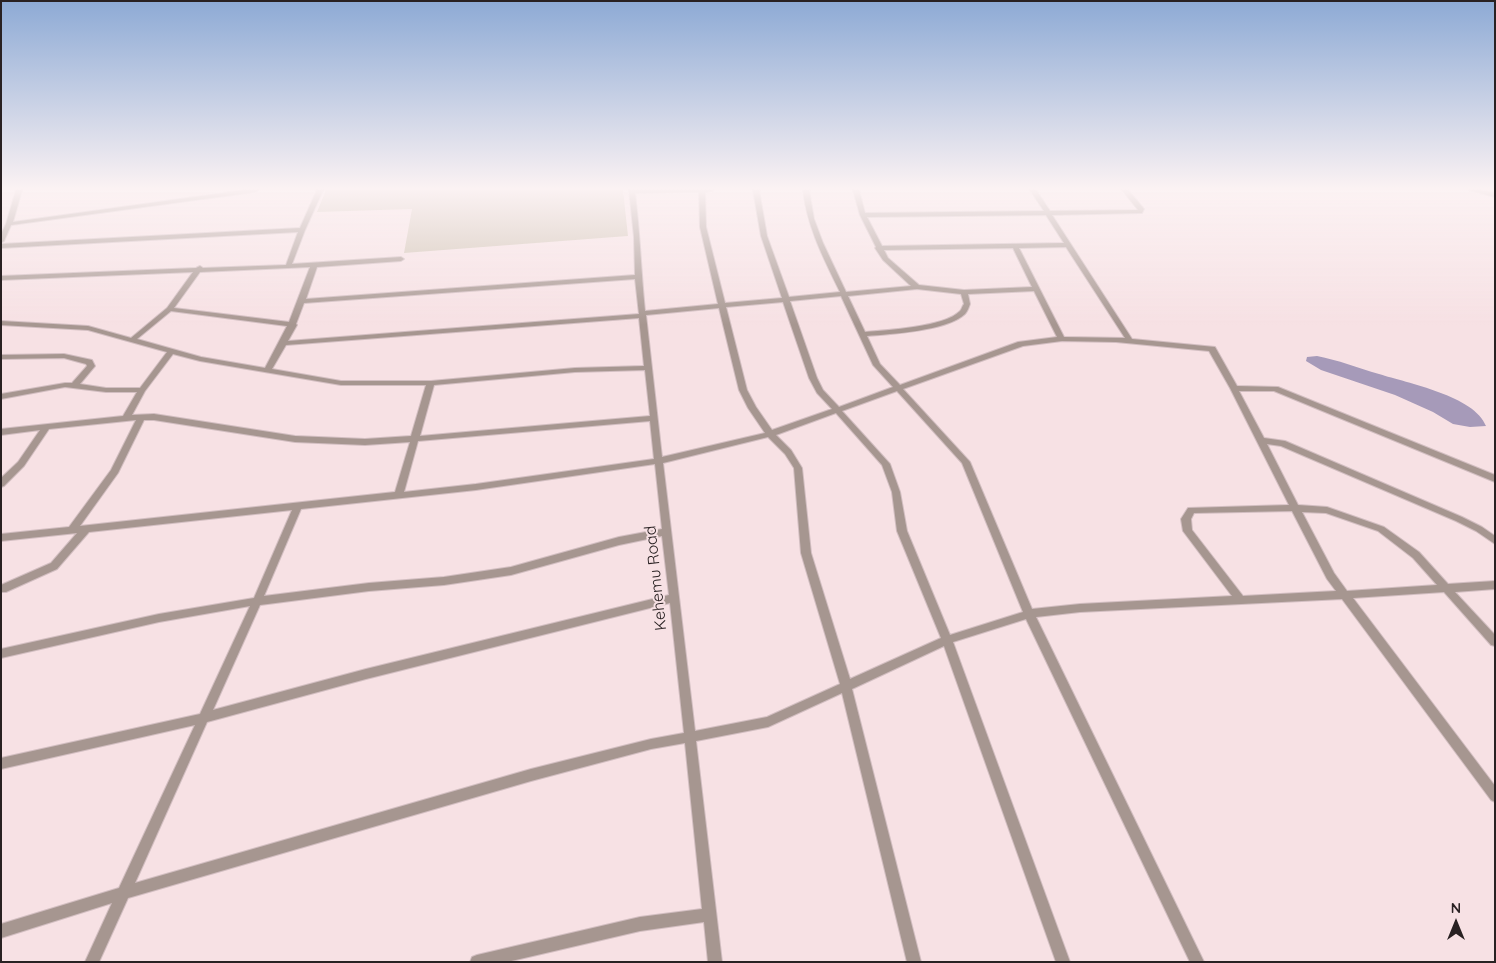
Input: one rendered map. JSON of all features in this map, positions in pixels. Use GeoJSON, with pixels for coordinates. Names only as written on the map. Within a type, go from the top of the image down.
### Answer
{"type":"FeatureCollection","features":[{"type":"Feature","properties":{"kind":"street"},"geometry":{"type":"LineString","coordinates":[[1,246],[209,235]]}},
{"type":"Feature","properties":{"kind":"street"},"geometry":{"type":"LineString","coordinates":[[288,267],[300,235]]}},
{"type":"Feature","properties":{"kind":"street","name":"Kehemu Road"},"geometry":{"type":"LineString","coordinates":[[637,235],[638,277],[715,962]]}},
{"type":"Feature","properties":{"kind":"street"},"geometry":{"type":"LineString","coordinates":[[705,235],[743,390],[752,408],[770,434],[788,452],[798,468],[806,553],[846,685],[914,962]]}},
{"type":"Feature","properties":{"kind":"street"},"geometry":{"type":"LineString","coordinates":[[764,235],[820,392],[886,464],[896,492],[902,531],[947,640],[1062,962]]}},
{"type":"Feature","properties":{"kind":"street"},"geometry":{"type":"LineString","coordinates":[[817,235],[843,295],[877,365],[966,462],[1029,614],[1197,962]]}},
{"type":"Feature","properties":{"kind":"street"},"geometry":{"type":"LineString","coordinates":[[872,235],[878,248],[894,269],[917,287]]}},
{"type":"Feature","properties":{"kind":"street"},"geometry":{"type":"LineString","coordinates":[[1060,235],[1130,341]]}},
{"type":"Feature","properties":{"kind":"street"},"geometry":{"type":"LineString","coordinates":[[878,248],[1066,245]]}},
{"type":"Feature","properties":{"kind":"street"},"geometry":{"type":"LineString","coordinates":[[1016,246],[1062,339]]}},
{"type":"Feature","properties":{"kind":"street"},"geometry":{"type":"LineString","coordinates":[[1,278],[200,268],[314,266],[401,259]]}},
{"type":"Feature","properties":{"kind":"street"},"geometry":{"type":"LineString","coordinates":[[267,371],[285,343],[314,266]]}},
{"type":"Feature","properties":{"kind":"street"},"geometry":{"type":"LineString","coordinates":[[132,340],[169,309],[200,268]]}},
{"type":"Feature","properties":{"kind":"street"},"geometry":{"type":"LineString","coordinates":[[302,301],[638,277]]}},
{"type":"Feature","properties":{"kind":"street"},"geometry":{"type":"LineString","coordinates":[[285,343],[643,314],[917,287],[964,292],[1037,289]]}},
{"type":"Feature","properties":{"kind":"street"},"geometry":{"type":"LineString","coordinates":[[862,334],[921,328],[947,321],[963,312],[967,303],[964,292]]}},
{"type":"Feature","properties":{"kind":"street"},"geometry":{"type":"LineString","coordinates":[[169,309],[293,325]]}},
{"type":"Feature","properties":{"kind":"street"},"geometry":{"type":"LineString","coordinates":[[1,323],[88,328],[170,352],[341,383],[431,383],[575,370],[648,368]]}},
{"type":"Feature","properties":{"kind":"street"},"geometry":{"type":"LineString","coordinates":[[1,538],[485,486],[658,461],[770,434],[897,387],[1021,344],[1038,340],[1130,341],[1212,349],[1234,388],[1330,576],[1495,796]]}},
{"type":"Feature","properties":{"kind":"street"},"geometry":{"type":"LineString","coordinates":[[126,418],[142,390],[170,352]]}},
{"type":"Feature","properties":{"kind":"street"},"geometry":{"type":"LineString","coordinates":[[1,357],[64,356],[89,362],[91,366],[75,386]]}},
{"type":"Feature","properties":{"kind":"street"},"geometry":{"type":"LineString","coordinates":[[399,494],[431,383]]}},
{"type":"Feature","properties":{"kind":"street"},"geometry":{"type":"LineString","coordinates":[[1,397],[56,386],[75,386],[106,390],[142,390]]}},
{"type":"Feature","properties":{"kind":"street"},"geometry":{"type":"LineString","coordinates":[[1234,388],[1275,389],[1495,479]]}},
{"type":"Feature","properties":{"kind":"street"},"geometry":{"type":"LineString","coordinates":[[1,432],[141,418],[169,419],[318,441],[415,440],[654,418]]}},
{"type":"Feature","properties":{"kind":"street"},"geometry":{"type":"LineString","coordinates":[[73,529],[115,471],[141,418]]}},
{"type":"Feature","properties":{"kind":"street"},"geometry":{"type":"LineString","coordinates":[[1,484],[21,464],[46,428]]}},
{"type":"Feature","properties":{"kind":"street"},"geometry":{"type":"LineString","coordinates":[[1261,440],[1282,443],[1459,518],[1495,541]]}},
{"type":"Feature","properties":{"kind":"street"},"geometry":{"type":"LineString","coordinates":[[92,962],[257,601],[298,506]]}},
{"type":"Feature","properties":{"kind":"street"},"geometry":{"type":"LineString","coordinates":[[1240,600],[1188,531],[1186,519],[1192,510],[1295,508],[1327,510],[1381,529],[1416,555],[1449,589],[1495,642]]}},
{"type":"Feature","properties":{"kind":"street"},"geometry":{"type":"LineString","coordinates":[[3,589],[54,566],[87,528]]}},
{"type":"Feature","properties":{"kind":"street"},"geometry":{"type":"LineString","coordinates":[[1,654],[160,618],[257,601],[473,577],[511,570],[666,532]]}},
{"type":"Feature","properties":{"kind":"street"},"geometry":{"type":"LineString","coordinates":[[1,931],[123,893],[531,775],[651,744],[768,722],[947,640],[1029,614],[1080,608],[1344,595],[1495,585]]}},
{"type":"Feature","properties":{"kind":"street"},"geometry":{"type":"LineString","coordinates":[[1,764],[203,718],[366,674],[673,598]]}},
{"type":"Feature","properties":{"kind":"street"},"geometry":{"type":"LineString","coordinates":[[477,962],[640,924],[710,915]]}},
{"type":"Feature","properties":{"kind":"shaded area"},"geometry":{"type":"Polygon","coordinates":[[[407,235],[628,236],[404,253],[407,235]]]}},
{"type":"Feature","properties":{"kind":"shaded area"},"geometry":{"type":"Polygon","coordinates":[[[1317,356],[1439,392],[1469,406],[1486,426],[1470,427],[1453,424],[1433,412],[1395,395],[1321,370],[1306,361],[1307,357],[1317,356]]]}}]}
